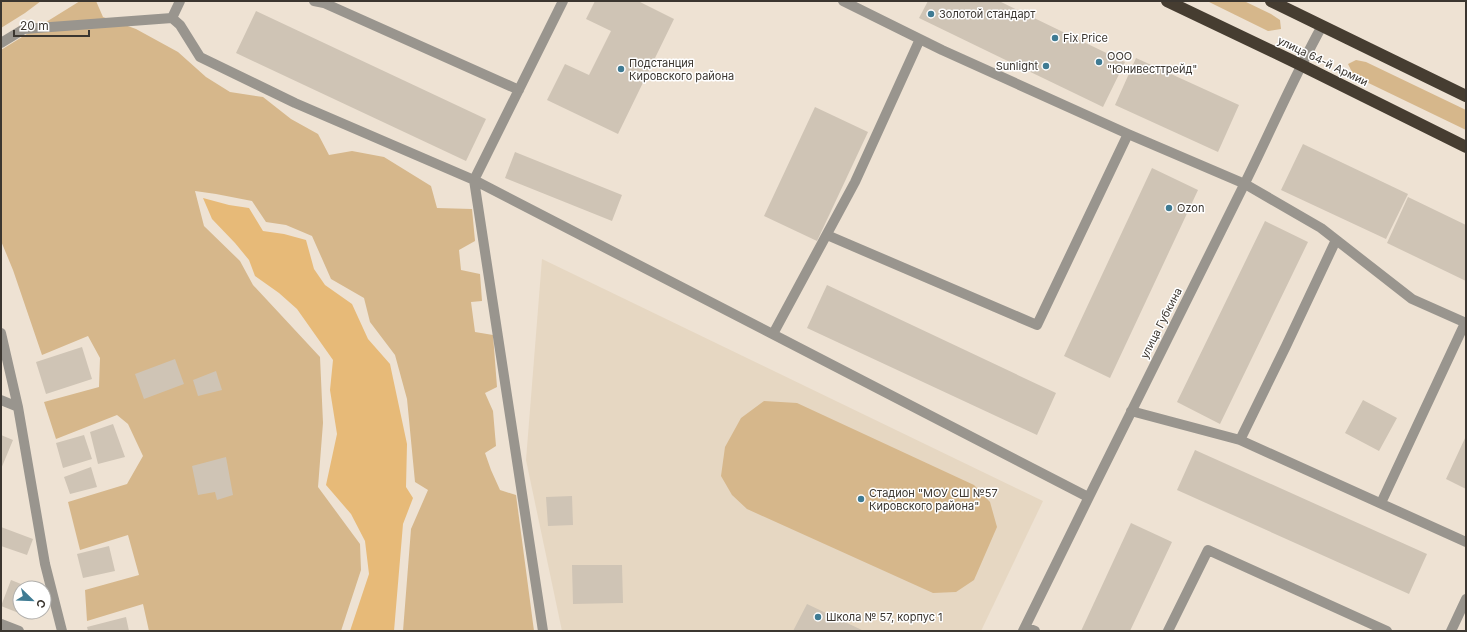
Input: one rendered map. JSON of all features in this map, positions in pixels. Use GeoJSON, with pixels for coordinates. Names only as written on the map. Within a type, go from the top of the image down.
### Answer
{"type":"FeatureCollection","features":[{"type":"Feature","properties":{"kind":"highway","name":"улица 64-й Армии"},"geometry":{"type":"LineString","coordinates":[[1167,1],[1466,146]]}},
{"type":"Feature","properties":{"kind":"highway"},"geometry":{"type":"LineString","coordinates":[[1271,1],[1466,96]]}},
{"type":"Feature","properties":{"kind":"street"},"geometry":{"type":"LineString","coordinates":[[172,18],[180,1]]}},
{"type":"Feature","properties":{"kind":"street"},"geometry":{"type":"LineString","coordinates":[[314,1],[324,3],[519,90]]}},
{"type":"Feature","properties":{"kind":"street"},"geometry":{"type":"LineString","coordinates":[[543,631],[474,180],[563,1]]}},
{"type":"Feature","properties":{"kind":"street"},"geometry":{"type":"LineString","coordinates":[[843,1],[920,39],[1128,134],[1245,184],[1321,228],[1412,299],[1465,323],[1381,504]]}},
{"type":"Feature","properties":{"kind":"street"},"geometry":{"type":"LineString","coordinates":[[1,43],[24,29],[172,18],[180,25],[200,57],[295,102],[474,180],[1088,497]]}},
{"type":"Feature","properties":{"kind":"street","name":"улица Губкина"},"geometry":{"type":"LineString","coordinates":[[1024,629],[1088,497],[1245,184],[1300,65],[1322,26]]}},
{"type":"Feature","properties":{"kind":"street"},"geometry":{"type":"LineString","coordinates":[[772,334],[855,182],[920,39]]}},
{"type":"Feature","properties":{"kind":"street"},"geometry":{"type":"LineString","coordinates":[[827,235],[1036,325],[1128,134]]}},
{"type":"Feature","properties":{"kind":"street"},"geometry":{"type":"LineString","coordinates":[[1240,440],[1336,240]]}},
{"type":"Feature","properties":{"kind":"street"},"geometry":{"type":"LineString","coordinates":[[1,334],[18,407],[45,564],[62,631]]}},
{"type":"Feature","properties":{"kind":"street"},"geometry":{"type":"LineString","coordinates":[[1,400],[18,407]]}},
{"type":"Feature","properties":{"kind":"street"},"geometry":{"type":"LineString","coordinates":[[1131,411],[1240,440],[1466,542]]}},
{"type":"Feature","properties":{"kind":"street"},"geometry":{"type":"LineString","coordinates":[[1168,631],[1208,550],[1387,631]]}},
{"type":"Feature","properties":{"kind":"street"},"geometry":{"type":"LineString","coordinates":[[1451,631],[1466,599]]}},
{"type":"Feature","properties":{"kind":"street"},"geometry":{"type":"LineString","coordinates":[[1,624],[19,631]]}},
{"type":"Feature","properties":{"kind":"street"},"geometry":{"type":"LineString","coordinates":[[1024,629],[1035,631]]}},
{"type":"Feature","properties":{"kind":"shaded area"},"geometry":{"type":"Polygon","coordinates":[[[1,1],[41,1],[1,28],[1,1]]]}},
{"type":"Feature","properties":{"kind":"shaded area"},"geometry":{"type":"Polygon","coordinates":[[[80,1],[96,1],[103,17],[136,29],[178,52],[206,77],[230,92],[263,97],[291,119],[318,134],[329,155],[352,151],[384,157],[431,186],[437,208],[472,209],[475,241],[459,250],[461,270],[480,274],[482,301],[471,302],[475,332],[493,335],[497,387],[485,393],[493,411],[496,446],[485,453],[500,490],[516,495],[534,631],[403,631],[411,529],[428,490],[415,482],[407,399],[395,355],[370,322],[364,298],[331,279],[312,236],[286,225],[266,222],[252,201],[195,191],[204,226],[240,261],[253,285],[320,357],[323,423],[318,487],[360,544],[361,570],[341,631],[149,631],[143,604],[87,621],[85,590],[139,575],[128,535],[80,550],[68,502],[127,484],[143,456],[128,424],[117,415],[56,439],[44,402],[99,387],[100,358],[88,336],[42,355],[13,270],[1,241],[1,50],[80,1]]]}},
{"type":"Feature","properties":{"kind":"shaded area"},"geometry":{"type":"Polygon","coordinates":[[[1207,1],[1244,1],[1280,20],[1281,29],[1268,31],[1207,1]]]}},
{"type":"Feature","properties":{"kind":"shaded area"},"geometry":{"type":"Polygon","coordinates":[[[1356,60],[1366,62],[1466,110],[1466,130],[1354,76],[1348,64],[1356,60]]]}},
{"type":"Feature","properties":{"kind":"shaded area"},"geometry":{"type":"Polygon","coordinates":[[[203,198],[229,205],[249,208],[263,231],[284,234],[306,240],[314,269],[325,285],[352,304],[368,339],[390,364],[407,444],[406,487],[413,498],[403,524],[394,631],[350,631],[369,574],[365,541],[351,514],[326,485],[337,434],[330,390],[333,360],[297,309],[279,293],[255,276],[249,260],[212,219],[203,198]]]}},
{"type":"Feature","properties":{"kind":"shaded area"},"geometry":{"type":"Polygon","coordinates":[[[542,259],[1043,501],[981,631],[562,631],[526,460],[542,259]]]}},
{"type":"Feature","properties":{"kind":"shaded area","name":"Стадион \"МОУ СШ №57 Кировского района\""},"geometry":{"type":"Polygon","coordinates":[[[764,401],[797,403],[974,485],[990,502],[997,527],[974,580],[956,592],[933,593],[747,509],[732,495],[721,476],[725,447],[741,418],[764,401]]]}},
{"type":"Feature","properties":{"kind":"building","name":"Подстанция Кировского района"},"geometry":{"type":"Polygon","coordinates":[[[595,1],[638,1],[674,19],[618,134],[547,100],[565,64],[589,75],[611,31],[586,19],[595,1]]]}},
{"type":"Feature","properties":{"kind":"building"},"geometry":{"type":"Polygon","coordinates":[[[928,1],[999,1],[1125,62],[1103,107],[919,18],[928,1]]]}},
{"type":"Feature","properties":{"kind":"building"},"geometry":{"type":"Polygon","coordinates":[[[256,11],[486,119],[466,161],[236,53],[256,11]]]}},
{"type":"Feature","properties":{"kind":"building"},"geometry":{"type":"Polygon","coordinates":[[[1136,58],[1239,105],[1218,152],[1115,105],[1136,58]]]}},
{"type":"Feature","properties":{"kind":"building"},"geometry":{"type":"Polygon","coordinates":[[[815,107],[868,132],[817,241],[764,216],[815,107]]]}},
{"type":"Feature","properties":{"kind":"building"},"geometry":{"type":"Polygon","coordinates":[[[1303,144],[1408,194],[1386,239],[1281,190],[1303,144]]]}},
{"type":"Feature","properties":{"kind":"building"},"geometry":{"type":"Polygon","coordinates":[[[515,152],[622,195],[612,221],[505,178],[515,152]]]}},
{"type":"Feature","properties":{"kind":"building"},"geometry":{"type":"Polygon","coordinates":[[[1152,168],[1198,190],[1110,378],[1064,356],[1152,168]]]}},
{"type":"Feature","properties":{"kind":"building"},"geometry":{"type":"Polygon","coordinates":[[[1408,197],[1466,225],[1466,281],[1387,243],[1408,197]]]}},
{"type":"Feature","properties":{"kind":"building"},"geometry":{"type":"Polygon","coordinates":[[[1265,221],[1308,242],[1220,424],[1177,402],[1265,221]]]}},
{"type":"Feature","properties":{"kind":"building"},"geometry":{"type":"Polygon","coordinates":[[[827,285],[1056,393],[1037,435],[807,328],[827,285]]]}},
{"type":"Feature","properties":{"kind":"building"},"geometry":{"type":"Polygon","coordinates":[[[82,347],[92,379],[46,394],[36,362],[82,347]]]}},
{"type":"Feature","properties":{"kind":"building"},"geometry":{"type":"Polygon","coordinates":[[[175,359],[184,384],[144,399],[135,374],[175,359]]]}},
{"type":"Feature","properties":{"kind":"building"},"geometry":{"type":"Polygon","coordinates":[[[216,371],[222,390],[198,396],[193,380],[216,371]]]}},
{"type":"Feature","properties":{"kind":"building"},"geometry":{"type":"Polygon","coordinates":[[[1363,400],[1397,418],[1379,451],[1345,433],[1363,400]]]}},
{"type":"Feature","properties":{"kind":"building"},"geometry":{"type":"Polygon","coordinates":[[[113,424],[125,457],[98,464],[90,432],[113,424]]]}},
{"type":"Feature","properties":{"kind":"building"},"geometry":{"type":"Polygon","coordinates":[[[1,435],[13,440],[1,469],[1,435]]]}},
{"type":"Feature","properties":{"kind":"building"},"geometry":{"type":"Polygon","coordinates":[[[84,435],[92,459],[63,468],[56,443],[84,435]]]}},
{"type":"Feature","properties":{"kind":"building"},"geometry":{"type":"Polygon","coordinates":[[[1466,436],[1466,489],[1446,479],[1466,436]]]}},
{"type":"Feature","properties":{"kind":"building"},"geometry":{"type":"Polygon","coordinates":[[[1195,450],[1427,554],[1409,594],[1177,490],[1195,450]]]}},
{"type":"Feature","properties":{"kind":"building"},"geometry":{"type":"Polygon","coordinates":[[[226,457],[233,495],[217,500],[215,492],[198,495],[192,466],[226,457]]]}},
{"type":"Feature","properties":{"kind":"building"},"geometry":{"type":"Polygon","coordinates":[[[91,467],[97,487],[70,494],[64,477],[91,467]]]}},
{"type":"Feature","properties":{"kind":"building"},"geometry":{"type":"Polygon","coordinates":[[[572,496],[573,525],[548,526],[546,497],[572,496]]]}},
{"type":"Feature","properties":{"kind":"building"},"geometry":{"type":"Polygon","coordinates":[[[1131,523],[1172,542],[1130,631],[1081,631],[1131,523]]]}},
{"type":"Feature","properties":{"kind":"building"},"geometry":{"type":"Polygon","coordinates":[[[1,527],[33,539],[27,555],[1,546],[1,527]]]}},
{"type":"Feature","properties":{"kind":"building"},"geometry":{"type":"Polygon","coordinates":[[[109,546],[115,571],[83,578],[77,554],[109,546]]]}},
{"type":"Feature","properties":{"kind":"building"},"geometry":{"type":"Polygon","coordinates":[[[572,565],[622,565],[623,603],[573,604],[572,565]]]}},
{"type":"Feature","properties":{"kind":"building"},"geometry":{"type":"Polygon","coordinates":[[[11,580],[12,580],[12,610],[1,606],[11,580]]]}},
{"type":"Feature","properties":{"kind":"building","name":"Школа № 57, корпус 1"},"geometry":{"type":"Polygon","coordinates":[[[807,604],[864,631],[793,631],[807,604]]]}},
{"type":"Feature","properties":{"kind":"building"},"geometry":{"type":"Polygon","coordinates":[[[126,617],[129,631],[88,631],[87,627],[126,617]]]}},
{"type":"Feature","properties":{"kind":"place","name":"Золотой стандарт"},"geometry":{"type":"Point","coordinates":[931,14]}},
{"type":"Feature","properties":{"kind":"place","name":"Fix Price"},"geometry":{"type":"Point","coordinates":[1055,38]}},
{"type":"Feature","properties":{"kind":"place","name":"ООО \"Юнивесттрейд\""},"geometry":{"type":"Point","coordinates":[1099,62]}},
{"type":"Feature","properties":{"kind":"place","name":"Sunlight"},"geometry":{"type":"Point","coordinates":[1046,66]}},
{"type":"Feature","properties":{"kind":"place","name":"Подстанция Кировского района"},"geometry":{"type":"Point","coordinates":[621,69]}},
{"type":"Feature","properties":{"kind":"place","name":"Ozon"},"geometry":{"type":"Point","coordinates":[1169,208]}},
{"type":"Feature","properties":{"kind":"place","name":"Стадион \"МОУ СШ №57 Кировского района\""},"geometry":{"type":"Point","coordinates":[861,499]}},
{"type":"Feature","properties":{"kind":"place","name":"Школа № 57, корпус 1"},"geometry":{"type":"Point","coordinates":[818,617]}}]}
